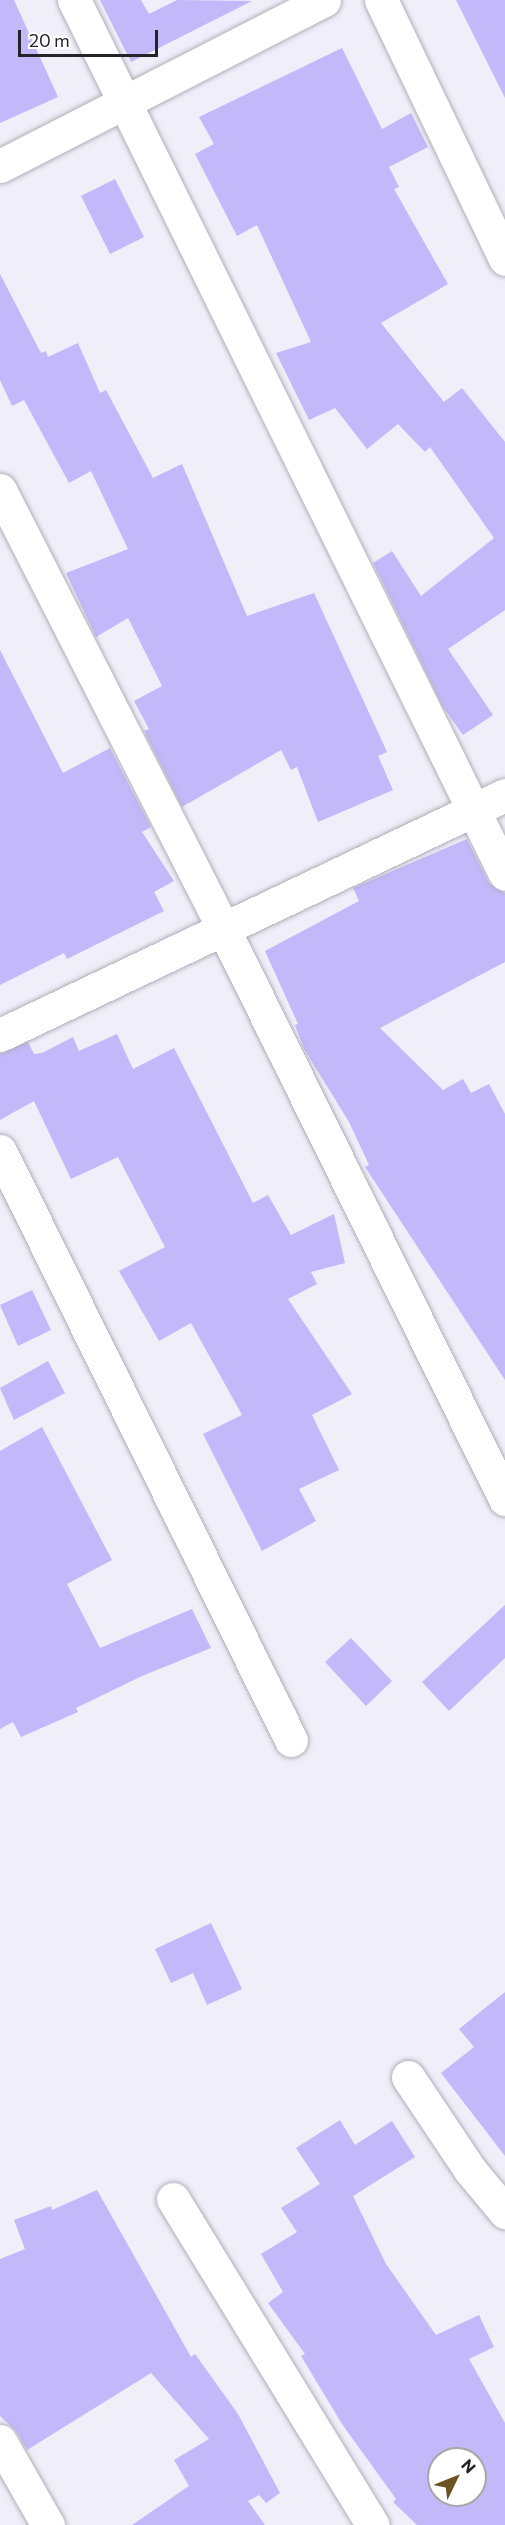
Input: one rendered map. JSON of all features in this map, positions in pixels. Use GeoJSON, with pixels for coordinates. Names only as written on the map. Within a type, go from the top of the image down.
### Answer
{"type":"FeatureCollection","features":[{"type":"Feature","properties":{"kind":"street"},"geometry":{"type":"LineString","coordinates":[[74,0],[505,874]]}},
{"type":"Feature","properties":{"kind":"street"},"geometry":{"type":"LineString","coordinates":[[0,166],[324,0]]}},
{"type":"Feature","properties":{"kind":"street"},"geometry":{"type":"LineString","coordinates":[[381,0],[505,259]]}},
{"type":"Feature","properties":{"kind":"street"},"geometry":{"type":"LineString","coordinates":[[0,490],[223,928],[505,1499]]}},
{"type":"Feature","properties":{"kind":"street"},"geometry":{"type":"LineString","coordinates":[[0,1035],[223,928],[474,813],[505,795]]}},
{"type":"Feature","properties":{"kind":"street"},"geometry":{"type":"LineString","coordinates":[[0,1151],[291,1740]]}},
{"type":"Feature","properties":{"kind":"street"},"geometry":{"type":"LineString","coordinates":[[408,2077],[470,2170],[505,2212]]}},
{"type":"Feature","properties":{"kind":"street"},"geometry":{"type":"LineString","coordinates":[[173,2199],[374,2525]]}},
{"type":"Feature","properties":{"kind":"street"},"geometry":{"type":"LineString","coordinates":[[0,2441],[48,2525]]}},
{"type":"Feature","properties":{"kind":"building"},"geometry":{"type":"Polygon","coordinates":[[[0,0],[14,0],[58,97],[0,123],[0,0]]]}},
{"type":"Feature","properties":{"kind":"building"},"geometry":{"type":"Polygon","coordinates":[[[100,0],[141,0],[149,14],[177,0],[252,1],[131,62],[100,0]]]}},
{"type":"Feature","properties":{"kind":"building"},"geometry":{"type":"Polygon","coordinates":[[[456,0],[505,0],[505,98],[456,0]]]}},
{"type":"Feature","properties":{"kind":"building"},"geometry":{"type":"Polygon","coordinates":[[[342,48],[382,129],[411,113],[428,147],[389,167],[399,187],[394,189],[448,284],[381,323],[444,402],[462,388],[505,442],[505,610],[448,649],[493,715],[463,735],[443,707],[373,563],[392,551],[421,596],[494,538],[430,447],[425,452],[398,424],[367,449],[335,408],[309,420],[276,353],[311,342],[257,225],[237,236],[195,154],[214,144],[199,117],[342,48]]]}},
{"type":"Feature","properties":{"kind":"building"},"geometry":{"type":"Polygon","coordinates":[[[115,179],[144,237],[110,254],[81,196],[115,179]]]}},
{"type":"Feature","properties":{"kind":"building"},"geometry":{"type":"Polygon","coordinates":[[[0,274],[41,353],[46,351],[48,357],[78,343],[100,393],[106,390],[153,478],[182,464],[247,616],[314,593],[387,752],[378,756],[393,790],[318,822],[297,767],[291,770],[281,750],[182,807],[144,731],[149,729],[134,701],[162,686],[128,618],[96,637],[66,573],[128,549],[91,471],[69,483],[24,400],[12,406],[0,380],[0,274]]]}},
{"type":"Feature","properties":{"kind":"building"},"geometry":{"type":"Polygon","coordinates":[[[0,650],[63,773],[110,748],[151,827],[142,832],[174,881],[154,892],[164,911],[67,959],[64,953],[0,985],[0,650]]]}},
{"type":"Feature","properties":{"kind":"building"},"geometry":{"type":"Polygon","coordinates":[[[467,839],[489,883],[505,893],[505,962],[380,1028],[443,1090],[463,1079],[471,1093],[489,1084],[505,1114],[505,1380],[365,1167],[369,1165],[349,1122],[304,1049],[295,1025],[298,1024],[265,951],[359,901],[353,888],[467,839]]]}},
{"type":"Feature","properties":{"kind":"building"},"geometry":{"type":"Polygon","coordinates":[[[117,1034],[133,1069],[174,1048],[253,1203],[268,1195],[291,1235],[334,1214],[345,1263],[311,1272],[317,1284],[288,1299],[352,1394],[312,1415],[339,1470],[299,1489],[316,1521],[262,1551],[203,1434],[242,1415],[191,1323],[159,1341],[119,1271],[165,1247],[118,1157],[71,1179],[34,1101],[0,1120],[0,1053],[28,1042],[34,1054],[42,1053],[73,1037],[79,1051],[117,1034]]]}},
{"type":"Feature","properties":{"kind":"building"},"geometry":{"type":"Polygon","coordinates":[[[32,1290],[51,1330],[18,1346],[0,1305],[32,1290]]]}},
{"type":"Feature","properties":{"kind":"building"},"geometry":{"type":"Polygon","coordinates":[[[48,1361],[65,1393],[14,1420],[0,1388],[48,1361]]]}},
{"type":"Feature","properties":{"kind":"building"},"geometry":{"type":"Polygon","coordinates":[[[42,1427],[112,1560],[67,1584],[100,1648],[192,1609],[211,1648],[142,1676],[76,1708],[78,1712],[21,1737],[13,1722],[0,1729],[0,1451],[42,1427]]]}},
{"type":"Feature","properties":{"kind":"building"},"geometry":{"type":"Polygon","coordinates":[[[505,1605],[505,1658],[449,1711],[422,1682],[505,1605]]]}},
{"type":"Feature","properties":{"kind":"building"},"geometry":{"type":"Polygon","coordinates":[[[351,1638],[392,1681],[366,1706],[325,1662],[351,1638]]]}},
{"type":"Feature","properties":{"kind":"building"},"geometry":{"type":"Polygon","coordinates":[[[211,1923],[242,1989],[207,2005],[193,1973],[171,1983],[155,1949],[211,1923]]]}},
{"type":"Feature","properties":{"kind":"building"},"geometry":{"type":"Polygon","coordinates":[[[505,1992],[505,2156],[441,2073],[474,2047],[459,2029],[505,1992]]]}},
{"type":"Feature","properties":{"kind":"building"},"geometry":{"type":"Polygon","coordinates":[[[340,2120],[355,2145],[392,2121],[415,2157],[353,2196],[386,2264],[436,2335],[479,2315],[494,2347],[469,2359],[505,2423],[505,2525],[417,2525],[393,2502],[396,2499],[342,2424],[301,2356],[305,2354],[268,2303],[283,2292],[261,2254],[297,2232],[281,2208],[320,2184],[296,2148],[340,2120]]]}},
{"type":"Feature","properties":{"kind":"building"},"geometry":{"type":"Polygon","coordinates":[[[97,2190],[191,2357],[195,2354],[238,2414],[280,2493],[266,2503],[259,2495],[248,2501],[265,2525],[132,2525],[189,2486],[174,2460],[209,2439],[151,2373],[27,2450],[16,2431],[0,2416],[0,2259],[25,2249],[14,2220],[51,2206],[52,2210],[97,2190]]]}}]}
